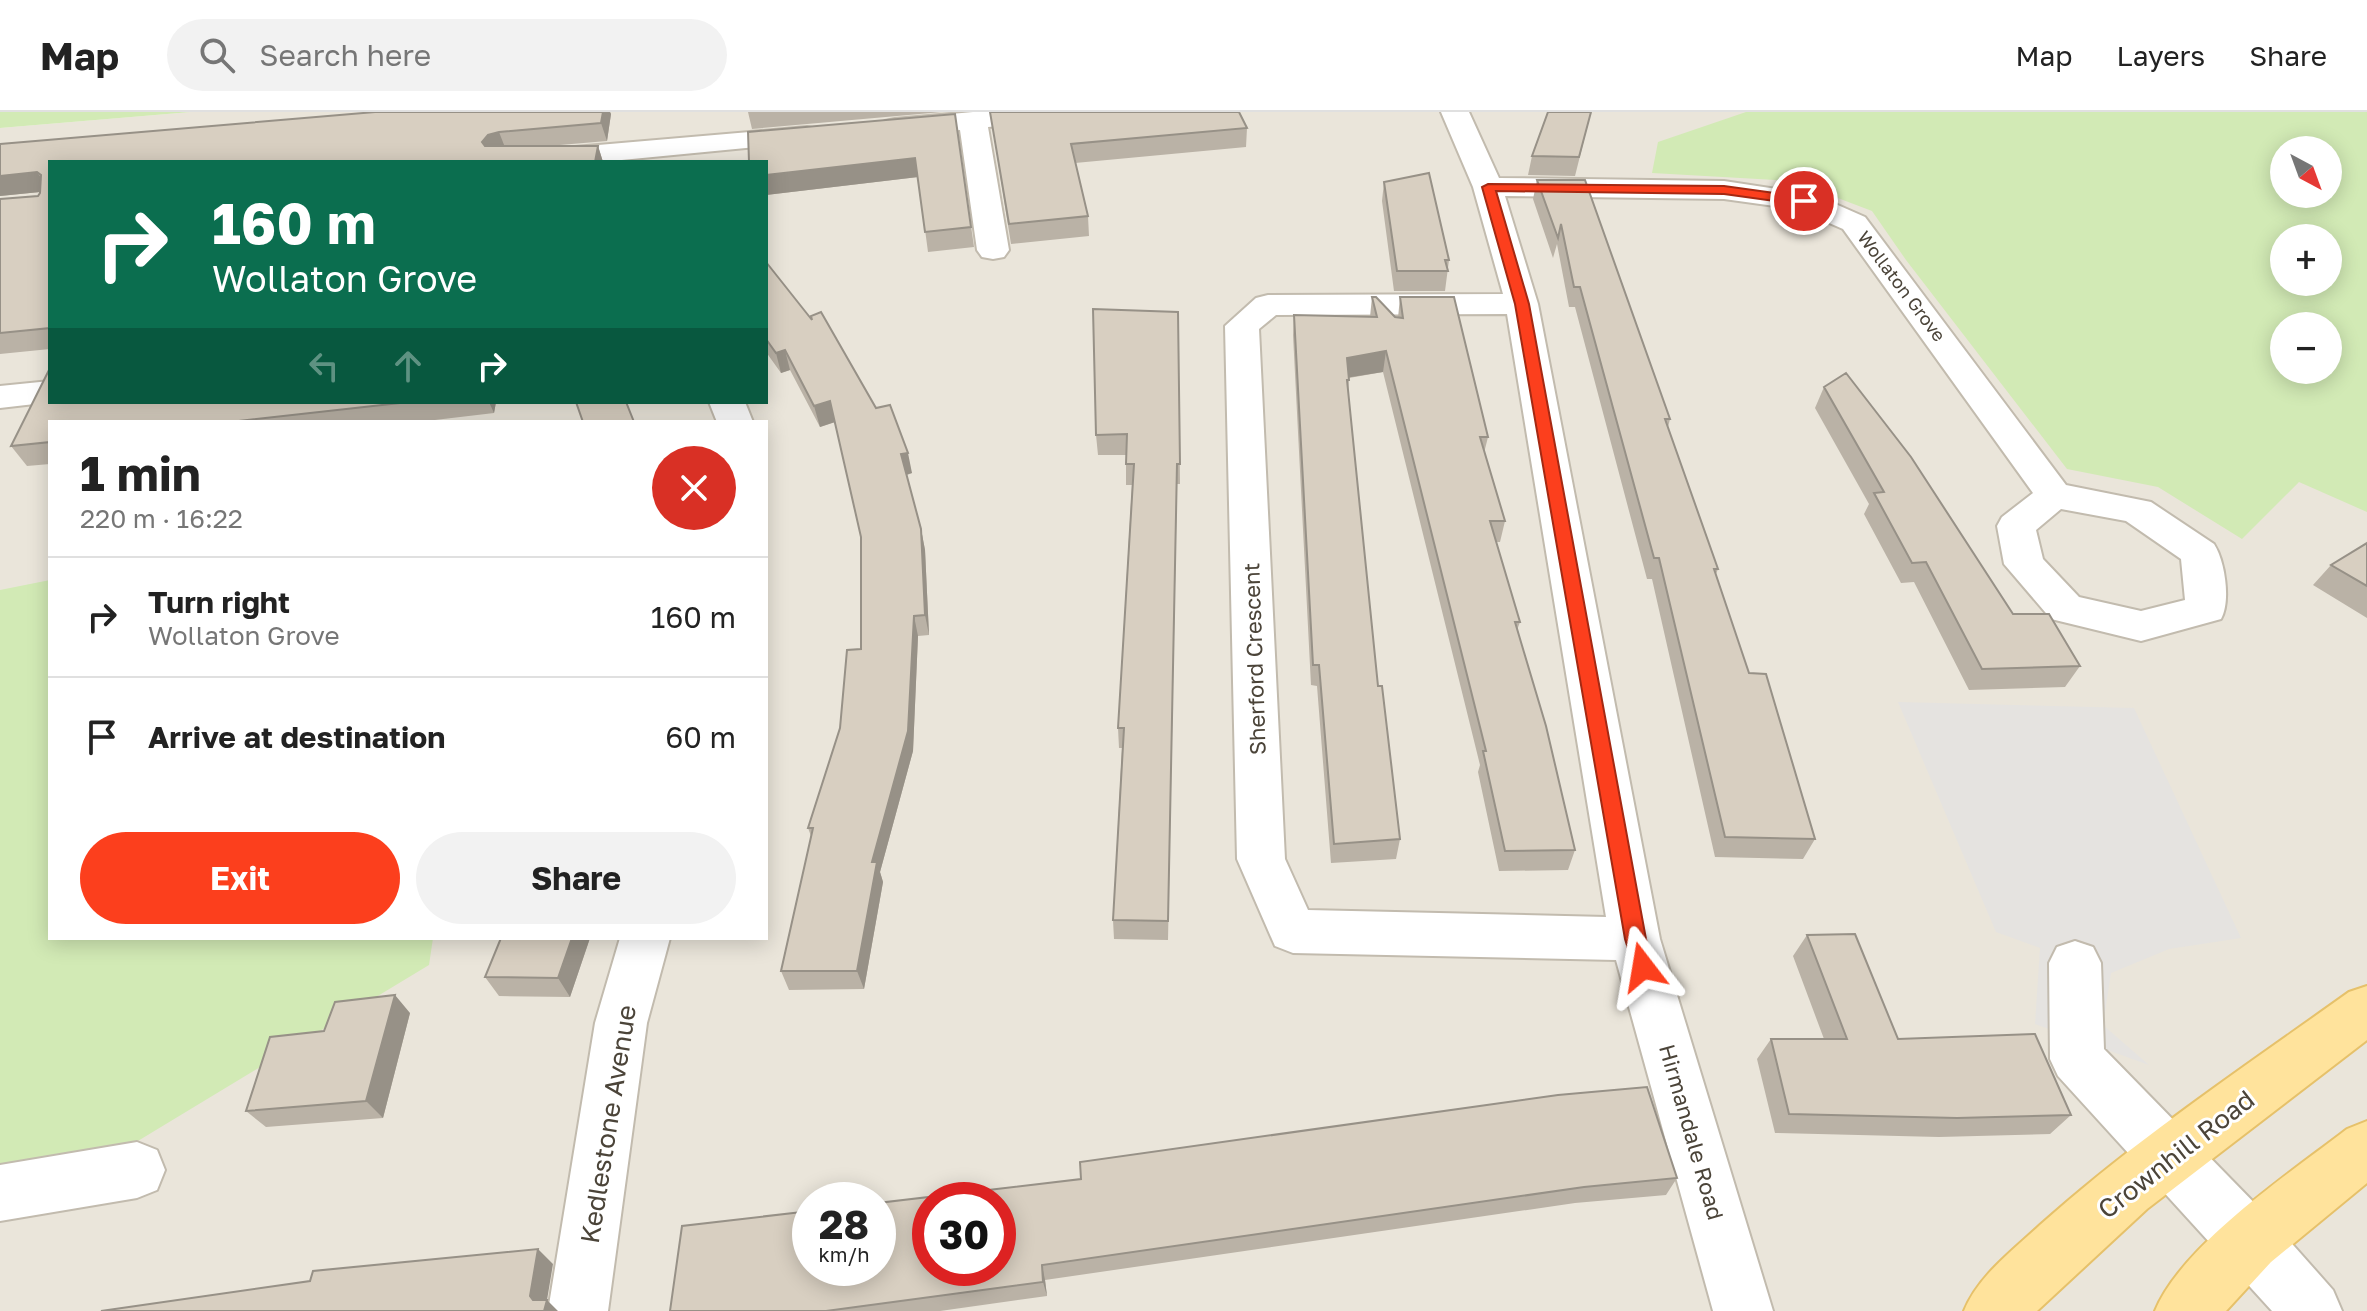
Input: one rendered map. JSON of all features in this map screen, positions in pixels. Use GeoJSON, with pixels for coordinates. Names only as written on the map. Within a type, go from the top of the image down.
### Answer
{"type":"FeatureCollection","features":[{"type":"Feature","properties":{"kind":"main road","name":"Crownhill Road"},"geometry":{"type":"LineString","coordinates":[[1994,1311],[2022,1281],[2168,1156],[2367,1009]]}},
{"type":"Feature","properties":{"kind":"main road"},"geometry":{"type":"LineString","coordinates":[[2185,1311],[2250,1241],[2367,1148]]}},
{"type":"Feature","properties":{"kind":"street"},"geometry":{"type":"LineString","coordinates":[[865,130],[1069,112]]}},
{"type":"Feature","properties":{"kind":"street","name":"Hirmandale Road"},"geometry":{"type":"LineString","coordinates":[[1455,112],[1488,187],[1522,304],[1635,939],[1743,1311]]}},
{"type":"Feature","properties":{"kind":"street"},"geometry":{"type":"LineString","coordinates":[[973,121],[993,250]]}},
{"type":"Feature","properties":{"kind":"street"},"geometry":{"type":"LineString","coordinates":[[553,160],[695,154],[835,133]]}},
{"type":"Feature","properties":{"kind":"street","name":"Wollaton Grove"},"geometry":{"type":"LineString","coordinates":[[1488,187],[1724,190],[1804,201],[1854,223],[2054,495]]}},
{"type":"Feature","properties":{"kind":"street","name":"Sherford Crescent"},"geometry":{"type":"LineString","coordinates":[[1522,304],[1268,305],[1242,326],[1261,859],[1293,931],[1635,939]]}},
{"type":"Feature","properties":{"kind":"street"},"geometry":{"type":"LineString","coordinates":[[0,397],[48,392]]}},
{"type":"Feature","properties":{"kind":"street"},"geometry":{"type":"LineString","coordinates":[[2054,495],[2137,511],[2200,553],[2206,609],[2141,626],[2066,609],[2024,564],[2016,526],[2054,495]]}},
{"type":"Feature","properties":{"kind":"street","name":"Kedlestone Avenue"},"geometry":{"type":"LineString","coordinates":[[578,1311],[621,1023],[644,940]]}},
{"type":"Feature","properties":{"kind":"street"},"geometry":{"type":"LineString","coordinates":[[2075,963],[2077,1059],[2312,1311]]}},
{"type":"Feature","properties":{"kind":"street"},"geometry":{"type":"LineString","coordinates":[[0,1193],[137,1170]]}},
{"type":"Feature","properties":{"kind":"shaded area"},"geometry":{"type":"Polygon","coordinates":[[[191,112],[2367,112],[2367,1311],[0,1311],[0,128],[191,112]]]}},
{"type":"Feature","properties":{"kind":"shaded area"},"geometry":{"type":"Polygon","coordinates":[[[1898,702],[2134,708],[2241,938],[2169,949],[2111,973],[2103,1025],[2149,1065],[2035,1024],[2040,948],[1996,932],[1898,702]]]}},
{"type":"Feature","properties":{"kind":"green space"},"geometry":{"type":"Polygon","coordinates":[[[0,112],[191,112],[0,128],[0,112]]]}},
{"type":"Feature","properties":{"kind":"green space"},"geometry":{"type":"Polygon","coordinates":[[[1746,112],[2367,112],[2367,512],[2299,482],[2242,539],[2158,487],[2067,469],[1906,260],[1872,211],[1793,181],[1652,173],[1658,142],[1746,112]]]}},
{"type":"Feature","properties":{"kind":"green space"},"geometry":{"type":"Polygon","coordinates":[[[48,580],[48,940],[433,940],[429,965],[118,1153],[0,1164],[0,590],[48,580]]]}},
{"type":"Feature","properties":{"kind":"building"},"geometry":{"type":"Polygon","coordinates":[[[375,112],[603,112],[601,123],[499,132],[488,135],[482,142],[485,146],[598,146],[595,160],[48,160],[48,328],[0,333],[0,199],[38,196],[41,175],[37,172],[0,176],[0,144],[375,112]]]}},
{"type":"Feature","properties":{"kind":"building"},"geometry":{"type":"Polygon","coordinates":[[[990,112],[1239,112],[1247,128],[1071,144],[1088,216],[1009,224],[990,112]]]}},
{"type":"Feature","properties":{"kind":"building"},"geometry":{"type":"Polygon","coordinates":[[[1548,112],[1591,112],[1579,157],[1532,156],[1548,112]]]}},
{"type":"Feature","properties":{"kind":"building"},"geometry":{"type":"Polygon","coordinates":[[[955,114],[971,227],[925,232],[915,158],[768,175],[768,160],[749,160],[748,132],[955,114]]]}},
{"type":"Feature","properties":{"kind":"building"},"geometry":{"type":"Polygon","coordinates":[[[1429,173],[1449,260],[1445,260],[1448,271],[1397,271],[1384,182],[1429,173]]]}},
{"type":"Feature","properties":{"kind":"building"},"geometry":{"type":"Polygon","coordinates":[[[1537,180],[1585,180],[1670,419],[1665,419],[1718,569],[1714,569],[1749,673],[1766,674],[1815,839],[1725,837],[1659,558],[1654,558],[1580,287],[1574,287],[1561,224],[1558,238],[1537,180]]]}},
{"type":"Feature","properties":{"kind":"building"},"geometry":{"type":"Polygon","coordinates":[[[768,265],[812,320],[811,316],[821,312],[876,408],[890,405],[908,453],[901,454],[921,529],[925,615],[914,616],[908,731],[872,862],[877,862],[857,971],[781,971],[813,828],[808,828],[840,728],[847,650],[861,649],[861,537],[830,401],[814,406],[785,350],[776,353],[768,342],[768,265]]]}},
{"type":"Feature","properties":{"kind":"building"},"geometry":{"type":"Polygon","coordinates":[[[1372,297],[1376,297],[1395,317],[1403,318],[1400,297],[1454,297],[1488,437],[1480,437],[1505,521],[1490,521],[1520,622],[1515,622],[1546,726],[1575,850],[1505,851],[1483,751],[1486,751],[1386,351],[1347,358],[1347,380],[1378,686],[1382,686],[1400,839],[1334,844],[1319,665],[1313,665],[1294,315],[1377,317],[1372,297]]]}},
{"type":"Feature","properties":{"kind":"building"},"geometry":{"type":"Polygon","coordinates":[[[1093,309],[1178,312],[1180,464],[1177,464],[1168,921],[1113,920],[1124,728],[1118,728],[1134,464],[1126,464],[1127,434],[1096,435],[1093,309]]]}},
{"type":"Feature","properties":{"kind":"building"},"geometry":{"type":"Polygon","coordinates":[[[48,372],[48,404],[391,404],[248,420],[48,420],[48,442],[11,446],[48,372]]]}},
{"type":"Feature","properties":{"kind":"building"},"geometry":{"type":"Polygon","coordinates":[[[1846,373],[1911,457],[2013,614],[2049,614],[2080,666],[1982,669],[1926,562],[1912,563],[1874,493],[1884,492],[1824,387],[1846,373]]]}},
{"type":"Feature","properties":{"kind":"building"},"geometry":{"type":"Polygon","coordinates":[[[577,404],[627,404],[633,420],[582,420],[577,404]]]}},
{"type":"Feature","properties":{"kind":"building"},"geometry":{"type":"Polygon","coordinates":[[[2367,543],[2367,586],[2331,565],[2367,543]]]}},
{"type":"Feature","properties":{"kind":"building"},"geometry":{"type":"Polygon","coordinates":[[[1855,934],[1898,1039],[2035,1034],[2071,1115],[1957,1118],[1789,1114],[1771,1039],[1847,1039],[1807,935],[1855,934]]]}},
{"type":"Feature","properties":{"kind":"building"},"geometry":{"type":"Polygon","coordinates":[[[500,940],[571,940],[558,978],[485,977],[500,940]]]}},
{"type":"Feature","properties":{"kind":"building"},"geometry":{"type":"Polygon","coordinates":[[[395,995],[366,1101],[246,1111],[270,1037],[324,1031],[335,1002],[395,995]]]}},
{"type":"Feature","properties":{"kind":"building"},"geometry":{"type":"Polygon","coordinates":[[[1647,1087],[1677,1178],[1584,1187],[1042,1265],[1043,1282],[1016,1286],[1016,1187],[1081,1179],[1080,1162],[1558,1095],[1647,1087]]]}},
{"type":"Feature","properties":{"kind":"building"},"geometry":{"type":"Polygon","coordinates":[[[912,1199],[912,1286],[1013,1286],[826,1311],[670,1311],[682,1226],[792,1213],[792,1286],[896,1286],[896,1201],[912,1199]]]}},
{"type":"Feature","properties":{"kind":"building"},"geometry":{"type":"Polygon","coordinates":[[[538,1249],[530,1296],[533,1300],[547,1300],[544,1311],[101,1311],[310,1281],[313,1271],[538,1249]]]}},
{"type":"Feature","properties":{"kind":"route"},"geometry":{"type":"LineString","coordinates":[[1643,967],[1635,939],[1522,304],[1488,187],[1724,190],[1804,201]]}}]}
